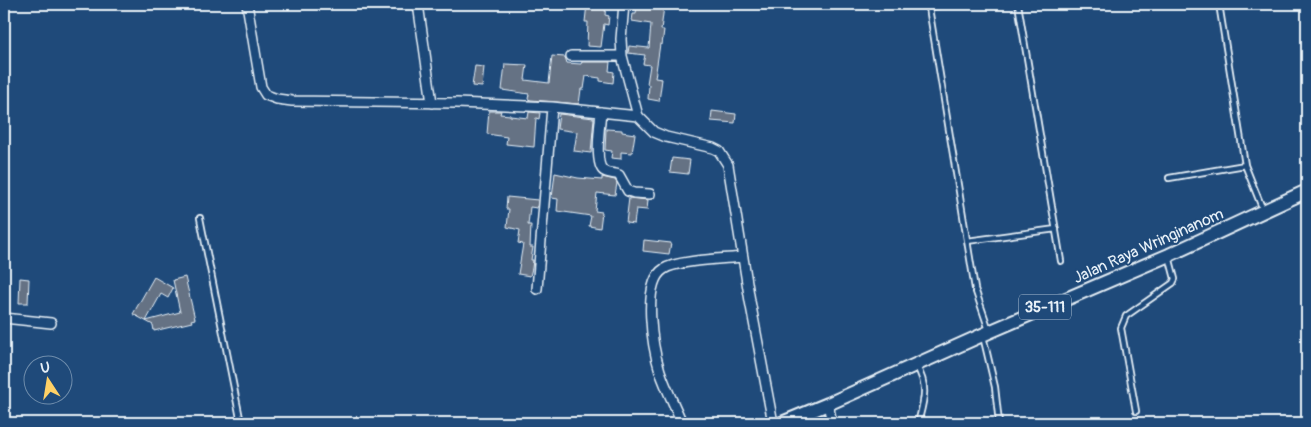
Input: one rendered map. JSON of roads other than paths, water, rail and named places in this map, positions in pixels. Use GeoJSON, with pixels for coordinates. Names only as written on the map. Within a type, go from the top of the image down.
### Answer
{"type":"FeatureCollection","features":[{"type":"Feature","properties":{"kind":"main road","name":"Jalan Raya Wringinanom"},"geometry":{"type":"LineString","coordinates":[[782,423],[1169,255],[1307,192]]}},
{"type":"Feature","properties":{"kind":"street"},"geometry":{"type":"LineString","coordinates":[[247,4],[261,87],[266,95],[277,100],[552,107],[638,116]]}},
{"type":"Feature","properties":{"kind":"street"},"geometry":{"type":"LineString","coordinates":[[418,4],[432,103]]}},
{"type":"Feature","properties":{"kind":"street"},"geometry":{"type":"LineString","coordinates":[[624,4],[621,39],[622,56],[638,116],[654,132],[666,137],[713,148],[719,151],[724,158],[730,178],[774,423]]}},
{"type":"Feature","properties":{"kind":"street"},"geometry":{"type":"LineString","coordinates":[[571,56],[622,56]]}},
{"type":"Feature","properties":{"kind":"street"},"geometry":{"type":"LineString","coordinates":[[538,289],[552,107]]}},
{"type":"Feature","properties":{"kind":"street"},"geometry":{"type":"LineString","coordinates":[[601,112],[598,157],[601,168],[605,172],[619,175],[628,191],[650,194]]}},
{"type":"Feature","properties":{"kind":"street"},"geometry":{"type":"LineString","coordinates":[[682,423],[660,372],[654,344],[651,309],[653,286],[662,269],[673,264],[743,257]]}},
{"type":"Feature","properties":{"kind":"street"},"geometry":{"type":"LineString","coordinates":[[4,318],[51,323]]}},
{"type":"Feature","properties":{"kind":"street"},"geometry":{"type":"LineString","coordinates":[[828,404],[832,423]]}},
{"type":"Feature","properties":{"kind":"lane"},"geometry":{"type":"LineString","coordinates":[[947,4],[929,6],[967,241],[977,297],[983,314],[999,423]]}},
{"type":"Feature","properties":{"kind":"lane"},"geometry":{"type":"LineString","coordinates":[[1018,4],[1061,261]]}},
{"type":"Feature","properties":{"kind":"lane"},"geometry":{"type":"LineString","coordinates":[[1219,4],[1245,165],[1254,191],[1264,211]]}},
{"type":"Feature","properties":{"kind":"lane"},"geometry":{"type":"LineString","coordinates":[[1169,178],[1245,165]]}},
{"type":"Feature","properties":{"kind":"lane"},"geometry":{"type":"LineString","coordinates":[[200,218],[240,423]]}},
{"type":"Feature","properties":{"kind":"lane"},"geometry":{"type":"LineString","coordinates":[[967,241],[1056,229]]}},
{"type":"Feature","properties":{"kind":"lane"},"geometry":{"type":"LineString","coordinates":[[1136,411],[1121,328],[1126,316],[1173,283],[1175,279],[1169,255]]}},
{"type":"Feature","properties":{"kind":"lane"},"geometry":{"type":"LineString","coordinates":[[916,364],[924,381],[925,390],[918,423]]}}]}
